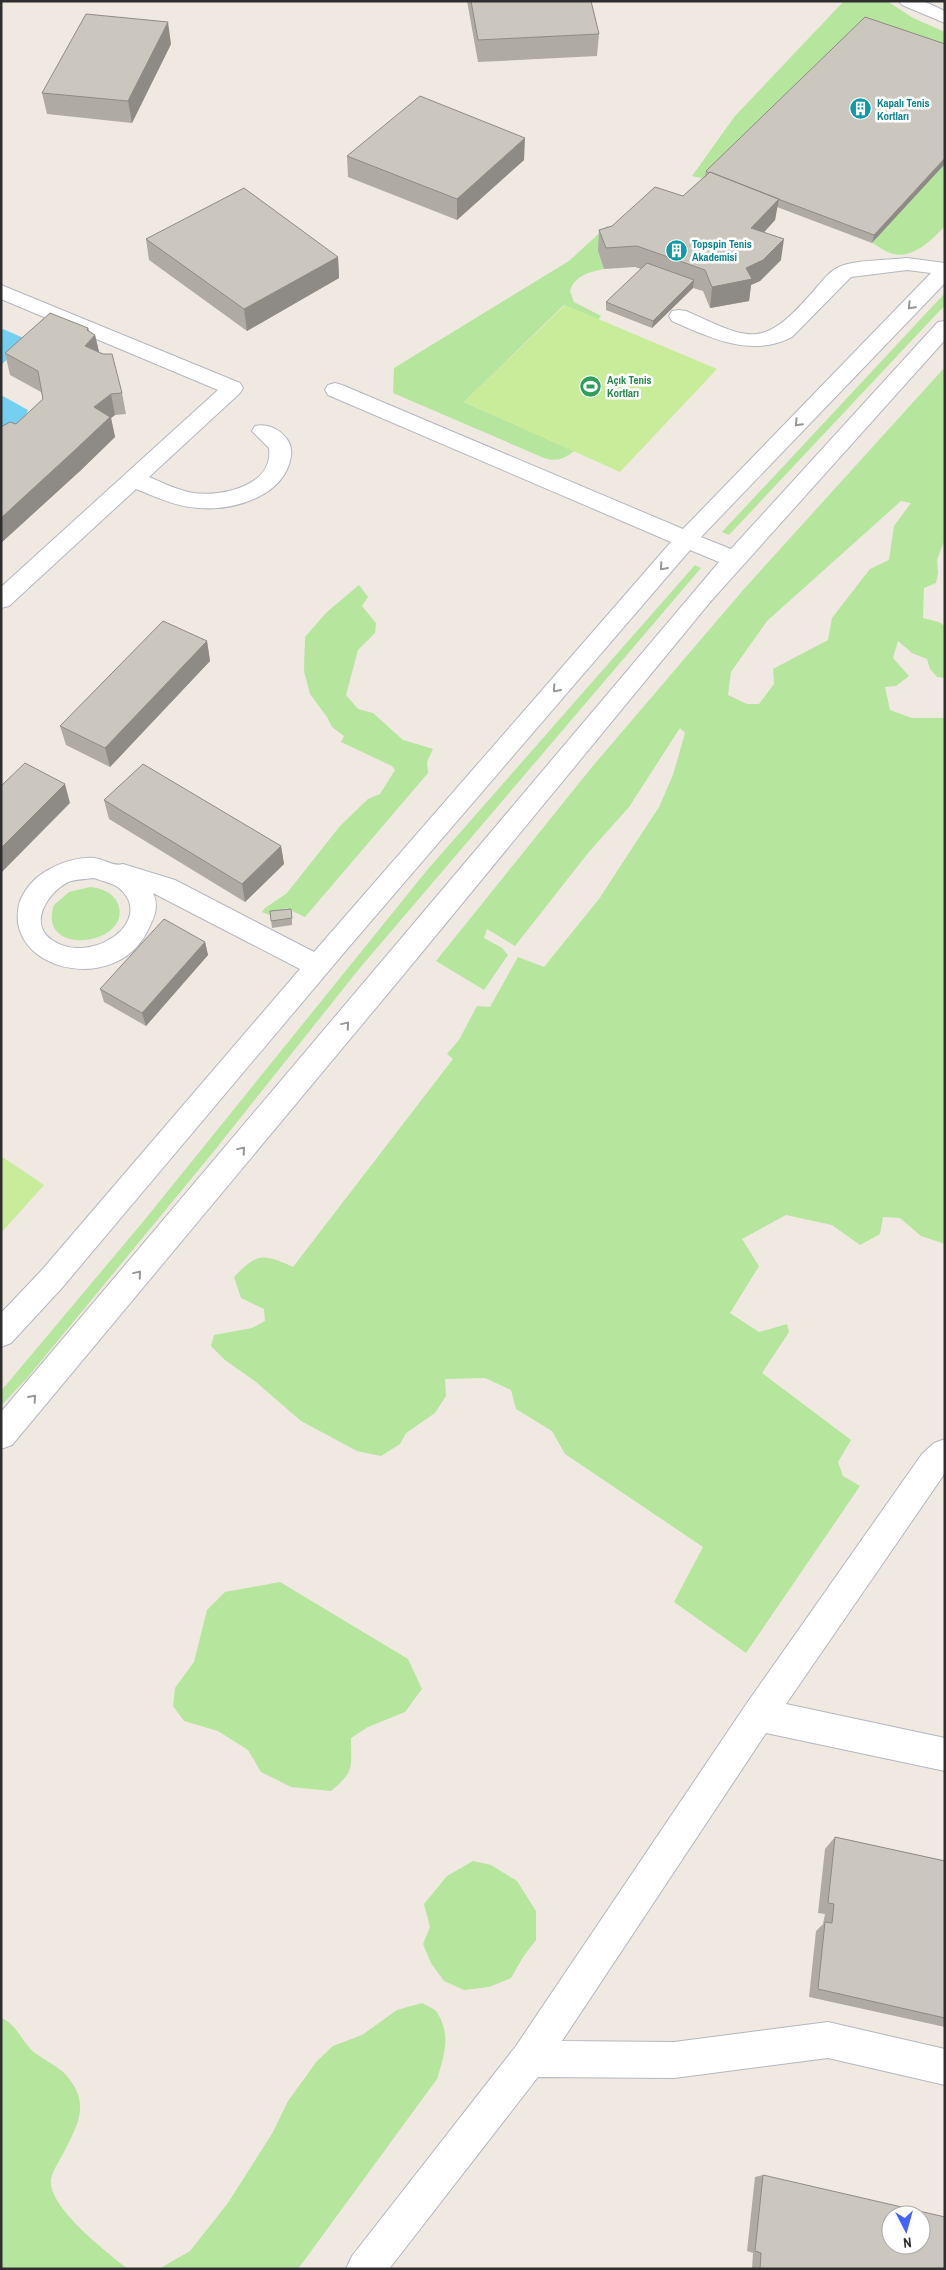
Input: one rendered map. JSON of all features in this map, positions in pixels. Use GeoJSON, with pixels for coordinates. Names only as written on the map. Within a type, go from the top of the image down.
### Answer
{"type":"FeatureCollection","features":[{"type":"Feature","properties":{"kind":"street"},"geometry":{"type":"LineString","coordinates":[[908,1],[945,18]]}},
{"type":"Feature","properties":{"kind":"street"},"geometry":{"type":"LineString","coordinates":[[679,316],[731,337],[760,340],[785,332],[846,271],[907,264],[945,270]]}},
{"type":"Feature","properties":{"kind":"street"},"geometry":{"type":"LineString","coordinates":[[1,1334],[51,1280],[318,966],[687,538],[945,270]]}},
{"type":"Feature","properties":{"kind":"street"},"geometry":{"type":"LineString","coordinates":[[1,291],[233,388],[1,600]]}},
{"type":"Feature","properties":{"kind":"street"},"geometry":{"type":"LineString","coordinates":[[1,1435],[735,560],[945,328]]}},
{"type":"Feature","properties":{"kind":"street"},"geometry":{"type":"LineString","coordinates":[[335,390],[735,560]]}},
{"type":"Feature","properties":{"kind":"street"},"geometry":{"type":"LineString","coordinates":[[134,479],[186,499],[218,500],[251,492],[275,474],[279,463],[281,452],[279,444],[273,436],[263,431]]}},
{"type":"Feature","properties":{"kind":"street"},"geometry":{"type":"LineString","coordinates":[[114,871],[129,880],[140,892],[144,906],[142,922],[133,937],[119,948],[102,956],[84,960],[65,958],[49,952],[37,942],[30,930],[28,915],[32,901],[42,888],[57,876],[76,870],[95,868],[114,871],[166,887],[318,966]]}},
{"type":"Feature","properties":{"kind":"street"},"geometry":{"type":"LineString","coordinates":[[144,906],[166,887]]}},
{"type":"Feature","properties":{"kind":"street"},"geometry":{"type":"LineString","coordinates":[[365,2269],[529,2059],[759,1715],[941,1461]]}},
{"type":"Feature","properties":{"kind":"street"},"geometry":{"type":"LineString","coordinates":[[759,1715],[945,1755]]}},
{"type":"Feature","properties":{"kind":"street"},"geometry":{"type":"LineString","coordinates":[[529,2059],[674,2060],[828,2040],[945,2067]]}},
{"type":"Feature","properties":{"kind":"green space"},"geometry":{"type":"Polygon","coordinates":[[[844,1],[887,1],[913,18],[945,32],[945,53],[705,179],[692,176],[735,116],[844,1]]]}},
{"type":"Feature","properties":{"kind":"green space"},"geometry":{"type":"Polygon","coordinates":[[[945,164],[945,226],[927,243],[906,254],[890,253],[872,243],[945,164]]]}},
{"type":"Feature","properties":{"kind":"green space"},"geometry":{"type":"Polygon","coordinates":[[[607,226],[625,234],[598,251],[604,269],[588,273],[579,278],[575,281],[570,291],[574,302],[601,316],[598,320],[564,305],[464,402],[574,451],[560,459],[544,458],[393,393],[394,368],[569,261],[607,226]]]}},
{"type":"Feature","properties":{"kind":"green space"},"geometry":{"type":"Polygon","coordinates":[[[945,293],[945,305],[729,535],[722,532],[945,293]]]}},
{"type":"Feature","properties":{"kind":"green space","name":"Açık Tenis Kortları"},"geometry":{"type":"Polygon","coordinates":[[[565,305],[717,369],[620,472],[464,402],[565,305]]]}},
{"type":"Feature","properties":{"kind":"green space"},"geometry":{"type":"Polygon","coordinates":[[[945,367],[945,539],[937,560],[938,573],[936,583],[924,588],[923,618],[939,622],[945,626],[945,678],[937,677],[930,669],[927,659],[912,653],[898,641],[893,658],[909,676],[896,686],[885,687],[890,710],[912,718],[945,718],[945,1244],[921,1236],[900,1218],[883,1217],[880,1234],[860,1245],[832,1225],[786,1215],[742,1239],[759,1266],[730,1313],[759,1332],[787,1324],[789,1332],[762,1373],[851,1440],[838,1462],[843,1476],[860,1486],[746,1653],[674,1602],[703,1547],[565,1454],[552,1431],[516,1409],[511,1390],[485,1378],[445,1379],[446,1396],[435,1413],[406,1433],[400,1444],[381,1456],[357,1451],[301,1421],[256,1382],[225,1360],[211,1346],[214,1335],[252,1328],[265,1321],[264,1309],[241,1298],[234,1277],[256,1259],[268,1258],[293,1267],[453,1059],[447,1054],[459,1040],[477,1006],[490,1007],[518,957],[544,967],[599,899],[659,807],[673,775],[685,733],[680,728],[629,807],[588,853],[515,946],[487,929],[484,938],[502,948],[508,955],[484,990],[436,961],[592,767],[744,589],[945,367]],[[901,501],[767,621],[731,672],[728,695],[747,704],[759,704],[774,684],[773,669],[828,640],[832,618],[870,569],[889,560],[894,526],[911,503],[901,501]]]}},
{"type":"Feature","properties":{"kind":"green space"},"geometry":{"type":"Polygon","coordinates":[[[695,565],[701,568],[359,969],[210,1156],[28,1377],[1,1406],[1,1391],[142,1223],[428,869],[695,565]]]}},
{"type":"Feature","properties":{"kind":"green space"},"geometry":{"type":"Polygon","coordinates":[[[359,585],[368,597],[362,606],[376,623],[375,633],[358,650],[346,695],[358,709],[373,713],[403,740],[433,749],[427,762],[428,773],[305,917],[286,908],[274,917],[262,912],[287,893],[340,826],[368,799],[380,794],[395,770],[392,766],[341,742],[344,736],[332,727],[310,694],[304,671],[305,637],[327,612],[359,585]]]}},
{"type":"Feature","properties":{"kind":"green space"},"geometry":{"type":"Polygon","coordinates":[[[90,887],[106,891],[113,896],[118,904],[119,918],[112,929],[100,937],[85,940],[70,939],[59,933],[52,922],[54,905],[69,892],[90,887]]]}},
{"type":"Feature","properties":{"kind":"green space"},"geometry":{"type":"Polygon","coordinates":[[[1,1156],[44,1185],[1,1233],[1,1156]]]}},
{"type":"Feature","properties":{"kind":"green space"},"geometry":{"type":"Polygon","coordinates":[[[280,1582],[408,1659],[422,1689],[405,1712],[368,1727],[351,1738],[350,1768],[344,1778],[331,1791],[291,1787],[261,1772],[248,1750],[218,1731],[184,1721],[173,1706],[175,1688],[194,1662],[207,1610],[225,1592],[280,1582]]]}},
{"type":"Feature","properties":{"kind":"green space"},"geometry":{"type":"Polygon","coordinates":[[[473,1861],[491,1865],[517,1881],[536,1911],[536,1940],[523,1957],[511,1978],[489,1987],[464,1990],[444,1981],[431,1963],[423,1944],[430,1927],[424,1904],[447,1876],[473,1861]]]}},
{"type":"Feature","properties":{"kind":"green space"},"geometry":{"type":"Polygon","coordinates":[[[422,2003],[437,2012],[444,2030],[444,2054],[437,2079],[298,2269],[159,2269],[190,2251],[228,2203],[273,2132],[288,2101],[317,2061],[333,2046],[362,2035],[397,2010],[422,2003]]]}},
{"type":"Feature","properties":{"kind":"green space"},"geometry":{"type":"Polygon","coordinates":[[[1,2018],[15,2029],[30,2049],[63,2072],[73,2084],[78,2094],[80,2111],[75,2129],[52,2175],[52,2190],[68,2216],[94,2241],[128,2269],[1,2269],[1,2018]]]}},
{"type":"Feature","properties":{"kind":"water"},"geometry":{"type":"Polygon","coordinates":[[[3,329],[28,340],[1,365],[1,330],[3,329]]]}},
{"type":"Feature","properties":{"kind":"water"},"geometry":{"type":"Polygon","coordinates":[[[1,395],[28,410],[26,415],[1,438],[1,395]]]}},
{"type":"Feature","properties":{"kind":"building"},"geometry":{"type":"Polygon","coordinates":[[[471,1],[591,1],[599,34],[478,40],[471,1]]]}},
{"type":"Feature","properties":{"kind":"building"},"geometry":{"type":"Polygon","coordinates":[[[86,14],[168,22],[128,101],[42,93],[86,14]]]}},
{"type":"Feature","properties":{"kind":"building","name":"Kapalı Tenis Kortları"},"geometry":{"type":"Polygon","coordinates":[[[865,17],[945,44],[945,158],[874,235],[706,171],[865,17]]]}},
{"type":"Feature","properties":{"kind":"building"},"geometry":{"type":"Polygon","coordinates":[[[420,96],[525,138],[457,199],[347,156],[420,96]]]}},
{"type":"Feature","properties":{"kind":"building","name":"Topspin Tenis Akademisi"},"geometry":{"type":"Polygon","coordinates":[[[710,172],[779,199],[751,228],[784,239],[763,260],[746,268],[752,279],[712,287],[705,270],[637,246],[606,248],[599,230],[612,226],[655,187],[683,196],[710,172]]]}},
{"type":"Feature","properties":{"kind":"building"},"geometry":{"type":"Polygon","coordinates":[[[244,188],[338,257],[244,309],[146,239],[244,188]]]}},
{"type":"Feature","properties":{"kind":"building"},"geometry":{"type":"Polygon","coordinates":[[[647,263],[694,280],[653,321],[606,302],[647,263]]]}},
{"type":"Feature","properties":{"kind":"building"},"geometry":{"type":"Polygon","coordinates":[[[50,313],[88,328],[87,330],[95,335],[85,346],[103,354],[112,354],[122,393],[111,394],[94,407],[110,417],[1,518],[1,427],[10,422],[16,424],[43,399],[38,371],[5,353],[50,313]]]}},
{"type":"Feature","properties":{"kind":"building"},"geometry":{"type":"Polygon","coordinates":[[[163,621],[207,641],[105,748],[60,726],[163,621]]]}},
{"type":"Feature","properties":{"kind":"building"},"geometry":{"type":"Polygon","coordinates":[[[25,763],[65,784],[1,848],[1,786],[25,763]]]}},
{"type":"Feature","properties":{"kind":"building"},"geometry":{"type":"Polygon","coordinates":[[[143,764],[281,846],[242,884],[104,800],[143,764]]]}},
{"type":"Feature","properties":{"kind":"building"},"geometry":{"type":"Polygon","coordinates":[[[291,909],[292,918],[271,921],[270,911],[291,909]]]}},
{"type":"Feature","properties":{"kind":"building"},"geometry":{"type":"Polygon","coordinates":[[[164,919],[205,942],[142,1013],[100,989],[164,919]]]}},
{"type":"Feature","properties":{"kind":"building"},"geometry":{"type":"Polygon","coordinates":[[[835,1837],[945,1861],[945,2018],[818,1989],[825,1922],[832,1923],[834,1904],[828,1903],[835,1837]]]}},
{"type":"Feature","properties":{"kind":"building"},"geometry":{"type":"Polygon","coordinates":[[[763,2175],[893,2205],[881,2205],[881,2255],[931,2255],[931,2214],[945,2217],[945,2269],[760,2269],[761,2253],[755,2251],[763,2175]]]}},
{"type":"Feature","properties":{"kind":"place","name":"Kapalı Tenis Kortları"},"geometry":{"type":"Point","coordinates":[861,109]}},
{"type":"Feature","properties":{"kind":"place","name":"Topspin Tenis Akademisi"},"geometry":{"type":"Point","coordinates":[676,250]}},
{"type":"Feature","properties":{"kind":"place","name":"Açık Tenis Kortları"},"geometry":{"type":"Point","coordinates":[591,386]}}]}
